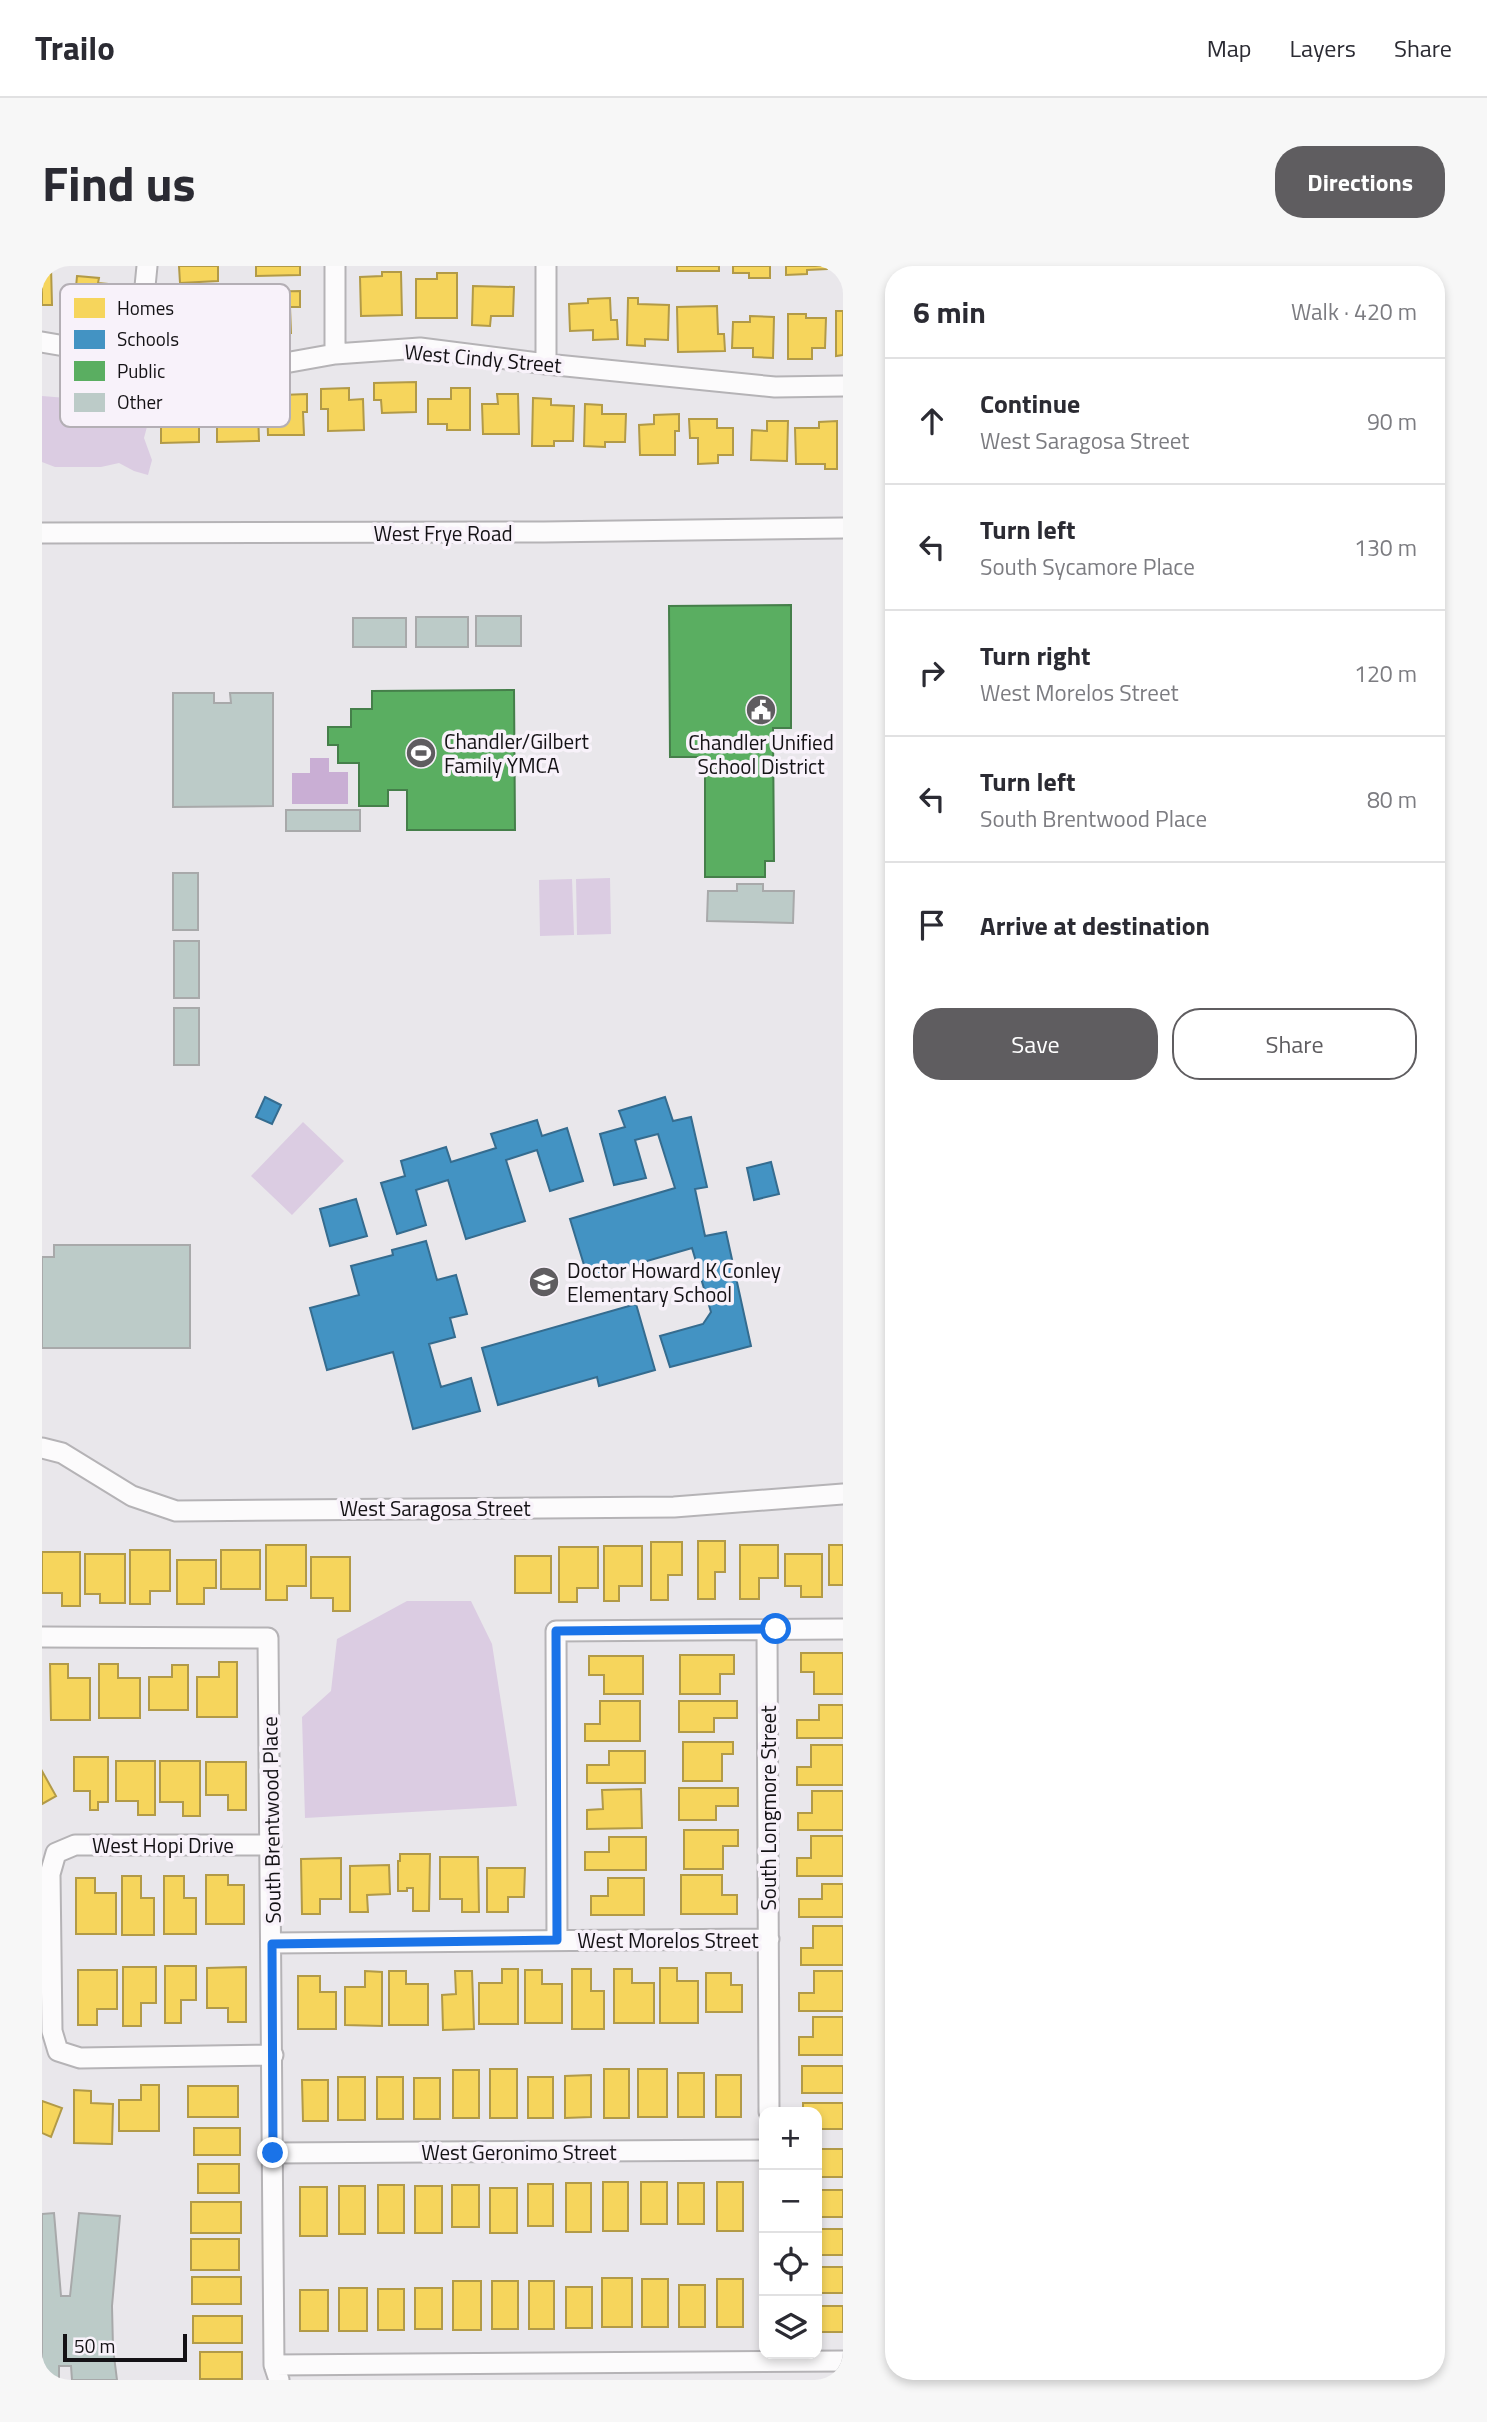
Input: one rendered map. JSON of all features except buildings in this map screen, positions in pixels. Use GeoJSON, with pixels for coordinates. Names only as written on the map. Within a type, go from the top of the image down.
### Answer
{"type":"FeatureCollection","features":[{"type":"Feature","properties":{"kind":"street"},"geometry":{"type":"LineString","coordinates":[[145,284],[147,266]]}},
{"type":"Feature","properties":{"kind":"street"},"geometry":{"type":"LineString","coordinates":[[335,266],[335,354]]}},
{"type":"Feature","properties":{"kind":"street"},"geometry":{"type":"LineString","coordinates":[[546,266],[546,364]]}},
{"type":"Feature","properties":{"kind":"street","name":"West Cindy Street"},"geometry":{"type":"LineString","coordinates":[[42,342],[60,345]]}},
{"type":"Feature","properties":{"kind":"street","name":"West Cindy Street"},"geometry":{"type":"LineString","coordinates":[[290,362],[335,354],[420,348],[546,364],[775,387],[843,386]]}},
{"type":"Feature","properties":{"kind":"street","name":"West Frye Road"},"geometry":{"type":"LineString","coordinates":[[42,533],[531,533],[843,528]]}},
{"type":"Feature","properties":{"kind":"street","name":"West Saragosa Street"},"geometry":{"type":"LineString","coordinates":[[42,1448],[62,1453],[132,1496],[176,1511],[674,1507],[843,1494]]}},
{"type":"Feature","properties":{"kind":"street","name":"South Longmore Street"},"geometry":{"type":"LineString","coordinates":[[767,1629],[769,2107]]}},
{"type":"Feature","properties":{"kind":"street"},"geometry":{"type":"LineString","coordinates":[[557,1940],[556,1631],[843,1629]]}},
{"type":"Feature","properties":{"kind":"street","name":"South Brentwood Place"},"geometry":{"type":"LineString","coordinates":[[42,1637],[268,1638],[277,2372]]}},
{"type":"Feature","properties":{"kind":"street","name":"West Hopi Drive"},"geometry":{"type":"LineString","coordinates":[[271,1845],[75,1846],[55,1853],[50,1874],[52,2031],[58,2051],[80,2058],[273,2055]]}},
{"type":"Feature","properties":{"kind":"street","name":"West Morelos Street"},"geometry":{"type":"LineString","coordinates":[[272,1944],[769,1939]]}},
{"type":"Feature","properties":{"kind":"street","name":"West Geronimo Street"},"geometry":{"type":"LineString","coordinates":[[273,2153],[759,2150]]}},
{"type":"Feature","properties":{"kind":"street"},"geometry":{"type":"LineString","coordinates":[[277,2372],[759,2357]]}},
{"type":"Feature","properties":{"kind":"street"},"geometry":{"type":"LineString","coordinates":[[807,2359],[843,2361]]}},
{"type":"Feature","properties":{"kind":"shaded area"},"geometry":{"type":"Polygon","coordinates":[[[42,396],[60,397],[60,427],[147,427],[144,438],[152,460],[148,475],[119,463],[101,467],[55,467],[42,462],[42,396]]]}},
{"type":"Feature","properties":{"kind":"shaded area"},"geometry":{"type":"Polygon","coordinates":[[[310,758],[329,758],[329,772],[348,772],[348,804],[292,804],[292,773],[310,773],[310,758]]]}},
{"type":"Feature","properties":{"kind":"shaded area"},"geometry":{"type":"Polygon","coordinates":[[[610,878],[611,934],[577,935],[576,879],[610,878]]]}},
{"type":"Feature","properties":{"kind":"shaded area"},"geometry":{"type":"Polygon","coordinates":[[[572,879],[574,935],[540,936],[539,880],[572,879]]]}},
{"type":"Feature","properties":{"kind":"shaded area"},"geometry":{"type":"Polygon","coordinates":[[[303,1122],[344,1161],[292,1215],[251,1176],[303,1122]]]}},
{"type":"Feature","properties":{"kind":"shaded area"},"geometry":{"type":"Polygon","coordinates":[[[407,1601],[471,1601],[492,1644],[517,1806],[305,1818],[302,1717],[331,1691],[337,1639],[407,1601]]]}},
{"type":"Feature","properties":{"kind":"place","name":"Chandler Unified School District"},"geometry":{"type":"Point","coordinates":[761,710]}},
{"type":"Feature","properties":{"kind":"place","name":"Chandler/Gilbert Family YMCA"},"geometry":{"type":"Point","coordinates":[421,753]}},
{"type":"Feature","properties":{"kind":"place","name":"Doctor Howard K Conley Elementary School"},"geometry":{"type":"Point","coordinates":[544,1282]}},
{"type":"Feature","properties":{"kind":"route"},"geometry":{"type":"LineString","coordinates":[[273,2153],[272,1944],[557,1940],[556,1631],[776,1629]]}}]}
